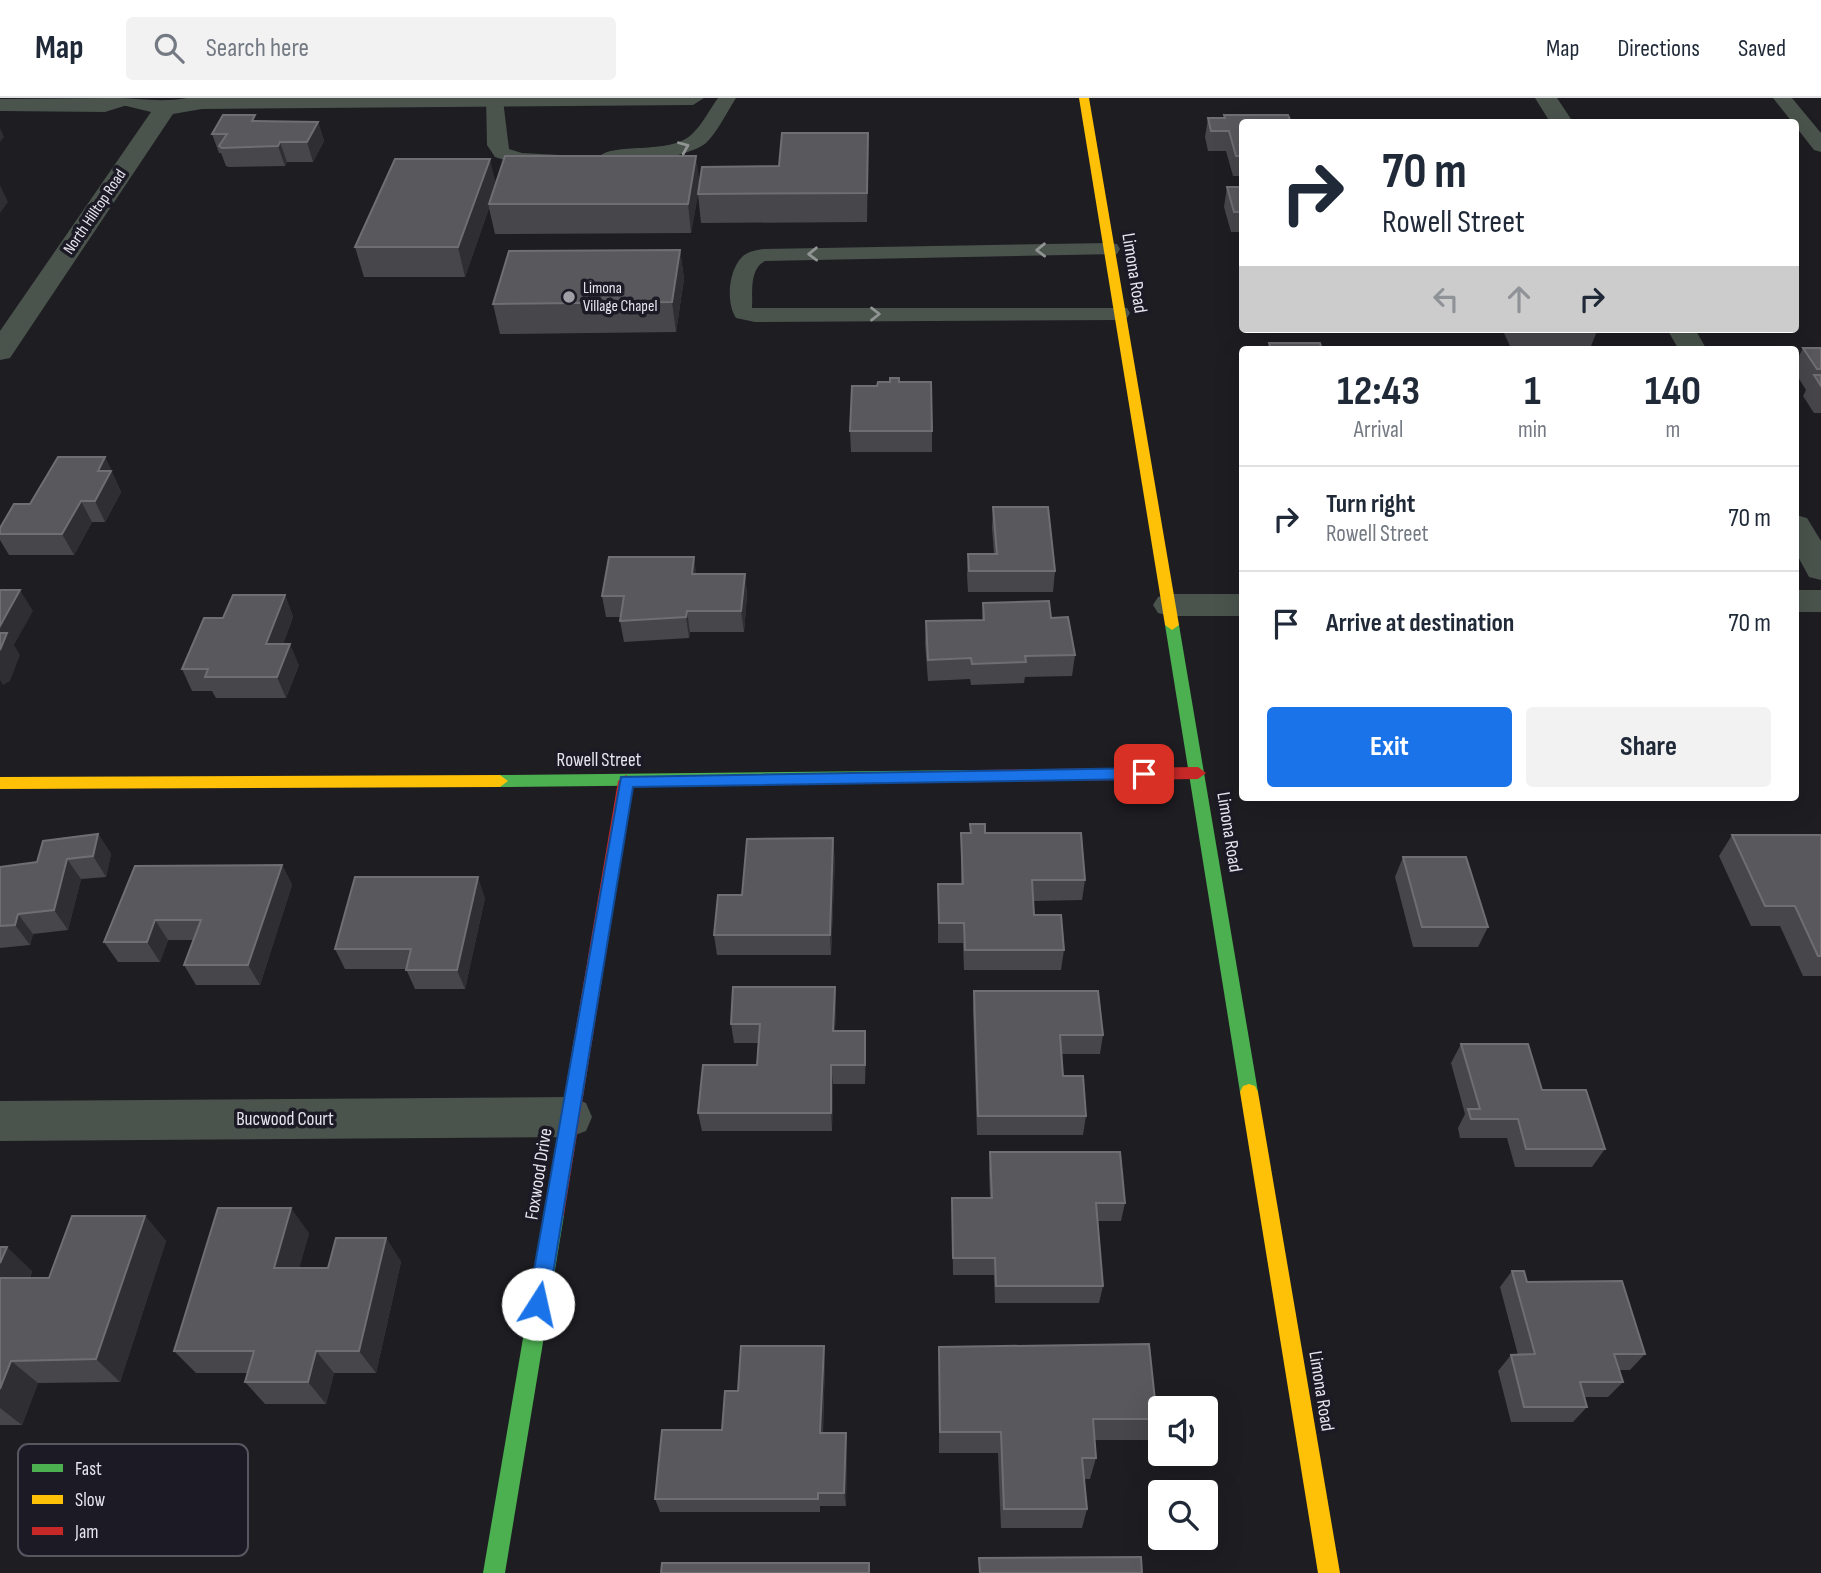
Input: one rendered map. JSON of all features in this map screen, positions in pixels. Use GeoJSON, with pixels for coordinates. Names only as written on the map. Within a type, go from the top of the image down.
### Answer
{"type":"FeatureCollection","features":[{"type":"Feature","properties":{"kind":"street"},"geometry":{"type":"LineString","coordinates":[[124,99],[165,109],[202,102],[694,98]]}},
{"type":"Feature","properties":{"kind":"street","name":"Limona Road"},"geometry":{"type":"LineString","coordinates":[[1084,98],[1329,1573]]}},
{"type":"Feature","properties":{"kind":"street"},"geometry":{"type":"LineString","coordinates":[[1546,98],[1559,119]]}},
{"type":"Feature","properties":{"kind":"street","name":"North Hilltop Road"},"geometry":{"type":"LineString","coordinates":[[0,352],[165,109]]}},
{"type":"Feature","properties":{"kind":"street"},"geometry":{"type":"LineString","coordinates":[[1799,530],[1821,569]]}},
{"type":"Feature","properties":{"kind":"street"},"geometry":{"type":"LineString","coordinates":[[1799,601],[1821,601]]}},
{"type":"Feature","properties":{"kind":"street"},"geometry":{"type":"LineString","coordinates":[[1170,605],[1239,605]]}},
{"type":"Feature","properties":{"kind":"street","name":"Rowell Street"},"geometry":{"type":"LineString","coordinates":[[0,783],[626,781],[1198,773]]}},
{"type":"Feature","properties":{"kind":"street","name":"Foxwood Drive"},"geometry":{"type":"LineString","coordinates":[[494,1573],[626,781]]}},
{"type":"Feature","properties":{"kind":"street","name":"Bucwood Court"},"geometry":{"type":"LineString","coordinates":[[0,1121],[570,1117]]}},
{"type":"Feature","properties":{"kind":"lane"},"geometry":{"type":"LineString","coordinates":[[494,100],[497,145],[502,153],[520,159],[582,159],[631,158],[668,153],[698,141],[727,98]]}},
{"type":"Feature","properties":{"kind":"lane"},"geometry":{"type":"LineString","coordinates":[[1782,98],[1821,146]]}},
{"type":"Feature","properties":{"kind":"lane"},"geometry":{"type":"LineString","coordinates":[[0,105],[105,106],[124,99]]}},
{"type":"Feature","properties":{"kind":"lane"},"geometry":{"type":"LineString","coordinates":[[1109,249],[764,255],[752,257],[746,263],[741,308],[744,313],[755,315],[1119,313]]}},
{"type":"Feature","properties":{"kind":"building"},"geometry":{"type":"Polygon","coordinates":[[[223,115],[255,115],[252,121],[318,122],[307,142],[222,148],[219,146],[227,134],[212,134],[223,115]]]}},
{"type":"Feature","properties":{"kind":"building"},"geometry":{"type":"Polygon","coordinates":[[[1224,115],[1288,115],[1290,119],[1239,119],[1239,156],[1236,156],[1229,131],[1211,131],[1208,118],[1225,118],[1224,115]]]}},
{"type":"Feature","properties":{"kind":"building"},"geometry":{"type":"Polygon","coordinates":[[[782,133],[868,133],[867,193],[698,194],[702,167],[779,166],[782,133]]]}},
{"type":"Feature","properties":{"kind":"building"},"geometry":{"type":"Polygon","coordinates":[[[505,156],[696,156],[688,204],[489,204],[505,156]]]}},
{"type":"Feature","properties":{"kind":"building"},"geometry":{"type":"Polygon","coordinates":[[[395,159],[490,159],[458,247],[355,247],[395,159]]]}},
{"type":"Feature","properties":{"kind":"building"},"geometry":{"type":"Polygon","coordinates":[[[1227,187],[1239,187],[1239,212],[1234,212],[1227,187]]]}},
{"type":"Feature","properties":{"kind":"building"},"geometry":{"type":"Polygon","coordinates":[[[680,250],[672,302],[493,304],[509,251],[680,250]]]}},
{"type":"Feature","properties":{"kind":"building"},"geometry":{"type":"Polygon","coordinates":[[[1269,343],[1320,343],[1321,346],[1270,346],[1269,343]]]}},
{"type":"Feature","properties":{"kind":"building"},"geometry":{"type":"Polygon","coordinates":[[[1803,348],[1821,348],[1821,369],[1817,369],[1803,348]]]}},
{"type":"Feature","properties":{"kind":"building"},"geometry":{"type":"Polygon","coordinates":[[[1814,375],[1821,375],[1821,386],[1814,375]]]}},
{"type":"Feature","properties":{"kind":"building"},"geometry":{"type":"Polygon","coordinates":[[[890,378],[899,378],[899,382],[931,382],[932,431],[850,431],[852,386],[877,386],[878,382],[890,382],[890,378]]]}},
{"type":"Feature","properties":{"kind":"building"},"geometry":{"type":"Polygon","coordinates":[[[58,457],[105,457],[98,471],[111,471],[95,501],[81,501],[62,534],[0,534],[0,528],[14,504],[30,504],[58,457]]]}},
{"type":"Feature","properties":{"kind":"building"},"geometry":{"type":"Polygon","coordinates":[[[993,507],[1048,507],[1055,571],[969,571],[968,554],[997,554],[993,507]]]}},
{"type":"Feature","properties":{"kind":"building"},"geometry":{"type":"Polygon","coordinates":[[[609,557],[694,557],[692,574],[745,574],[741,611],[687,611],[686,617],[620,621],[624,596],[602,596],[609,557]]]}},
{"type":"Feature","properties":{"kind":"building"},"geometry":{"type":"Polygon","coordinates":[[[0,590],[20,590],[0,626],[0,590]]]}},
{"type":"Feature","properties":{"kind":"building"},"geometry":{"type":"Polygon","coordinates":[[[233,595],[285,595],[266,644],[290,644],[277,677],[205,677],[208,669],[182,669],[204,618],[223,618],[233,595]]]}},
{"type":"Feature","properties":{"kind":"building"},"geometry":{"type":"Polygon","coordinates":[[[1049,601],[1051,618],[1068,617],[1075,655],[1025,656],[1026,662],[972,664],[971,658],[928,660],[926,621],[984,620],[983,603],[1049,601]]]}},
{"type":"Feature","properties":{"kind":"building"},"geometry":{"type":"Polygon","coordinates":[[[0,633],[7,633],[0,650],[0,633]]]}},
{"type":"Feature","properties":{"kind":"building"},"geometry":{"type":"Polygon","coordinates":[[[970,824],[985,824],[985,833],[1081,833],[1085,880],[1032,880],[1034,915],[1061,915],[1064,950],[965,950],[964,923],[939,923],[938,884],[963,884],[961,833],[971,833],[970,824]]]}},
{"type":"Feature","properties":{"kind":"building"},"geometry":{"type":"Polygon","coordinates":[[[98,834],[93,856],[67,859],[54,910],[18,914],[15,925],[0,926],[0,867],[37,862],[43,841],[98,834]]]}},
{"type":"Feature","properties":{"kind":"building"},"geometry":{"type":"Polygon","coordinates":[[[1732,835],[1821,835],[1821,956],[1818,956],[1795,906],[1765,906],[1732,835]]]}},
{"type":"Feature","properties":{"kind":"building"},"geometry":{"type":"Polygon","coordinates":[[[833,838],[830,935],[714,935],[718,895],[742,895],[747,839],[833,838]]]}},
{"type":"Feature","properties":{"kind":"building"},"geometry":{"type":"Polygon","coordinates":[[[1403,857],[1466,857],[1488,927],[1422,927],[1403,857]]]}},
{"type":"Feature","properties":{"kind":"building"},"geometry":{"type":"Polygon","coordinates":[[[282,865],[248,965],[184,965],[201,920],[155,920],[147,942],[104,942],[135,866],[282,865]]]}},
{"type":"Feature","properties":{"kind":"building"},"geometry":{"type":"Polygon","coordinates":[[[355,877],[478,877],[457,970],[406,970],[411,949],[335,949],[355,877]]]}},
{"type":"Feature","properties":{"kind":"building"},"geometry":{"type":"Polygon","coordinates":[[[733,987],[835,987],[833,1031],[865,1031],[865,1065],[831,1065],[831,1113],[698,1113],[703,1065],[757,1065],[760,1024],[731,1024],[733,987]]]}},
{"type":"Feature","properties":{"kind":"building"},"geometry":{"type":"Polygon","coordinates":[[[974,991],[1098,991],[1103,1035],[1060,1035],[1063,1076],[1083,1076],[1086,1116],[978,1116],[974,991]]]}},
{"type":"Feature","properties":{"kind":"building"},"geometry":{"type":"Polygon","coordinates":[[[1461,1044],[1528,1044],[1542,1090],[1586,1090],[1605,1149],[1526,1149],[1518,1119],[1471,1119],[1468,1109],[1480,1109],[1461,1044]]]}},
{"type":"Feature","properties":{"kind":"building"},"geometry":{"type":"Polygon","coordinates":[[[990,1152],[1120,1152],[1125,1203],[1096,1203],[1103,1286],[996,1286],[995,1258],[953,1258],[952,1198],[992,1198],[990,1152]]]}},
{"type":"Feature","properties":{"kind":"building"},"geometry":{"type":"Polygon","coordinates":[[[218,1208],[291,1208],[274,1268],[328,1268],[336,1238],[386,1238],[359,1351],[316,1351],[308,1382],[245,1382],[254,1351],[174,1351],[218,1208]]]}},
{"type":"Feature","properties":{"kind":"building"},"geometry":{"type":"Polygon","coordinates":[[[72,1216],[145,1216],[96,1359],[11,1361],[0,1389],[0,1278],[49,1278],[72,1216]]]}},
{"type":"Feature","properties":{"kind":"building"},"geometry":{"type":"Polygon","coordinates":[[[0,1247],[7,1247],[0,1263],[0,1247]]]}},
{"type":"Feature","properties":{"kind":"building"},"geometry":{"type":"Polygon","coordinates":[[[1512,1271],[1524,1271],[1527,1282],[1622,1281],[1645,1354],[1614,1354],[1623,1382],[1580,1382],[1587,1407],[1524,1407],[1511,1355],[1535,1354],[1512,1271]]]}},
{"type":"Feature","properties":{"kind":"building"},"geometry":{"type":"Polygon","coordinates":[[[1149,1344],[1155,1396],[1148,1396],[1148,1419],[1093,1419],[1096,1458],[1082,1458],[1087,1509],[1004,1509],[1001,1432],[940,1432],[939,1347],[1149,1344]]]}},
{"type":"Feature","properties":{"kind":"building"},"geometry":{"type":"Polygon","coordinates":[[[741,1346],[824,1346],[820,1433],[846,1433],[844,1493],[818,1493],[818,1499],[655,1499],[662,1430],[722,1430],[725,1391],[738,1391],[741,1346]]]}},
{"type":"Feature","properties":{"kind":"building"},"geometry":{"type":"Polygon","coordinates":[[[1141,1557],[1142,1573],[980,1573],[979,1558],[1141,1557]]]}},
{"type":"Feature","properties":{"kind":"building"},"geometry":{"type":"Polygon","coordinates":[[[662,1563],[869,1563],[869,1573],[661,1573],[662,1563]]]}},
{"type":"Feature","properties":{"kind":"traffic: fast"},"geometry":{"type":"LineString","coordinates":[[1172,625],[1249,1092]]}},
{"type":"Feature","properties":{"kind":"traffic: fast"},"geometry":{"type":"LineString","coordinates":[[500,781],[979,776]]}},
{"type":"Feature","properties":{"kind":"traffic: fast"},"geometry":{"type":"LineString","coordinates":[[494,1573],[554,1215]]}},
{"type":"Feature","properties":{"kind":"traffic: slow"},"geometry":{"type":"LineString","coordinates":[[1084,98],[1172,625]]}},
{"type":"Feature","properties":{"kind":"traffic: slow"},"geometry":{"type":"LineString","coordinates":[[0,783],[500,781]]}},
{"type":"Feature","properties":{"kind":"traffic: slow"},"geometry":{"type":"LineString","coordinates":[[1249,1092],[1329,1573]]}},
{"type":"Feature","properties":{"kind":"traffic: jam"},"geometry":{"type":"LineString","coordinates":[[979,776],[1198,773]]}},
{"type":"Feature","properties":{"kind":"traffic: jam"},"geometry":{"type":"LineString","coordinates":[[554,1215],[626,781]]}},
{"type":"Feature","properties":{"kind":"place","name":"Limona Village Chapel"},"geometry":{"type":"Point","coordinates":[569,297]}},
{"type":"Feature","properties":{"kind":"route"},"geometry":{"type":"LineString","coordinates":[[538,1304],[626,781],[1144,774]]}}]}
